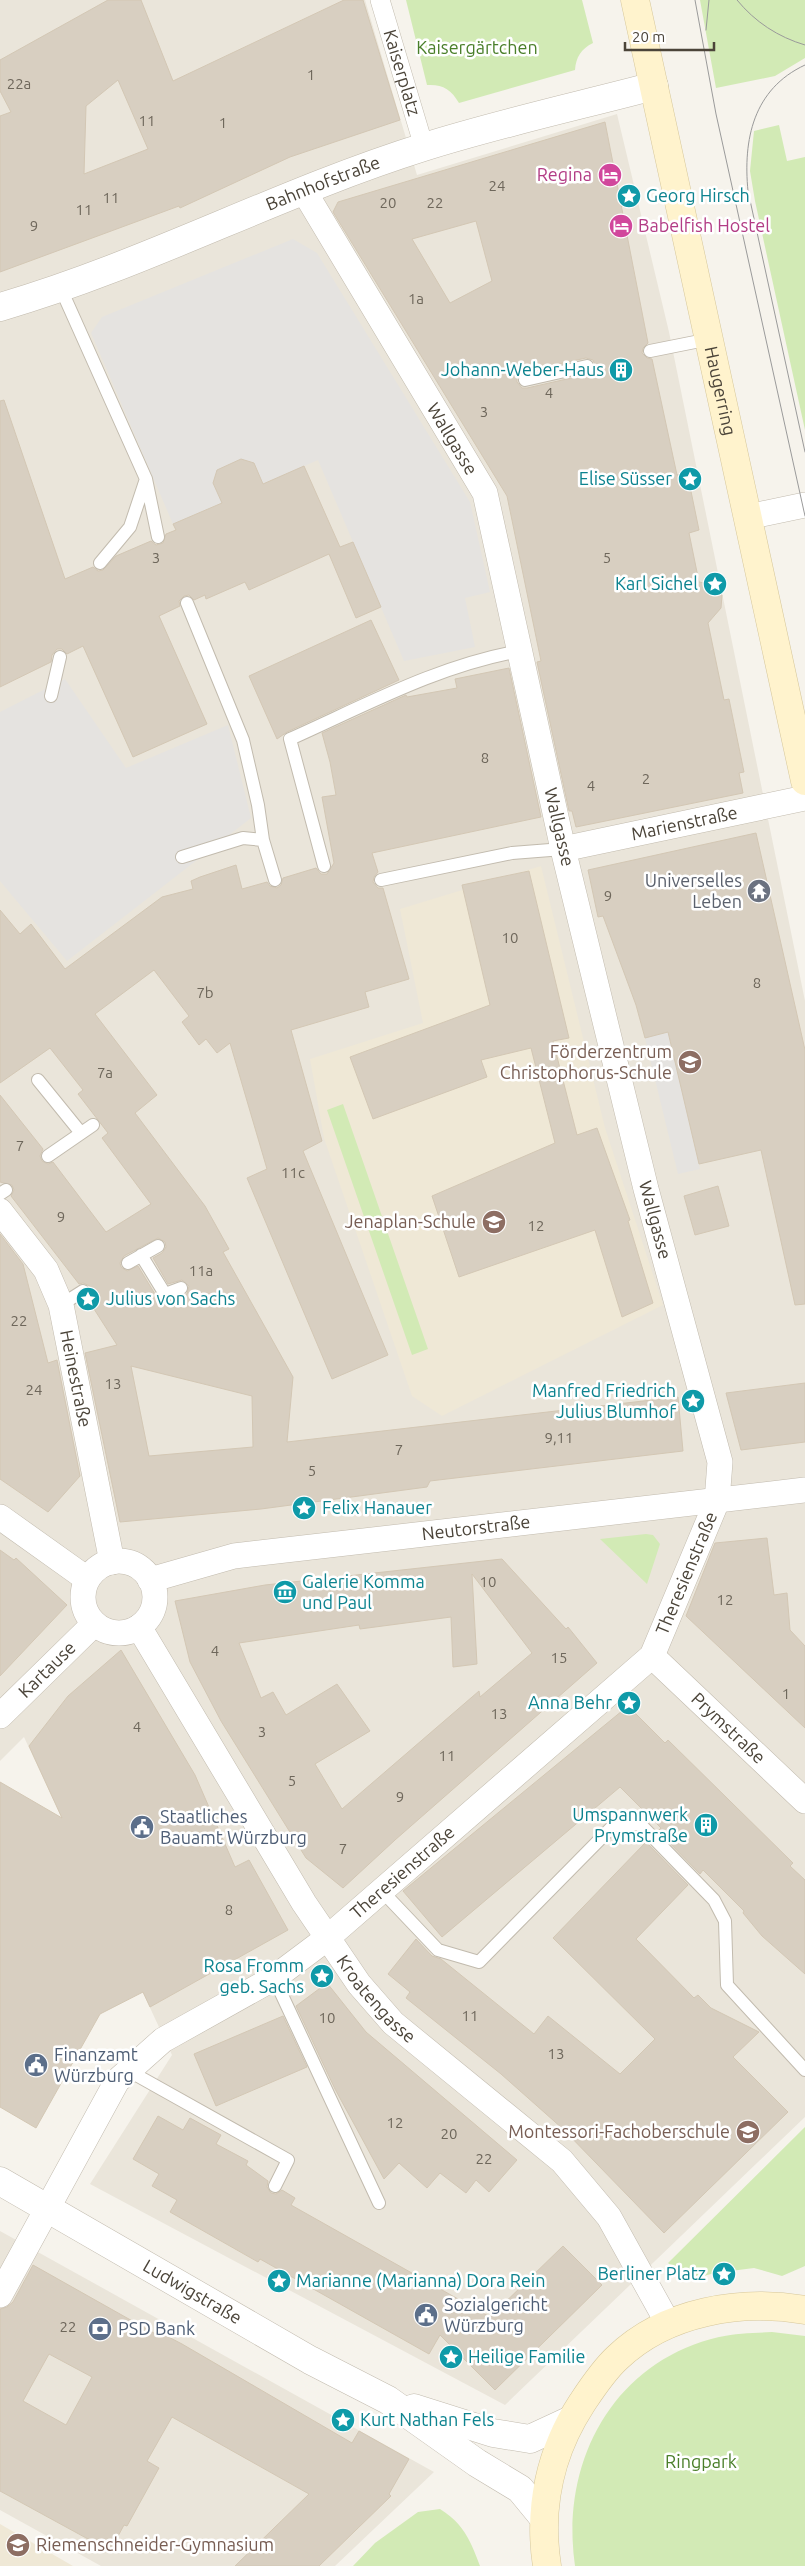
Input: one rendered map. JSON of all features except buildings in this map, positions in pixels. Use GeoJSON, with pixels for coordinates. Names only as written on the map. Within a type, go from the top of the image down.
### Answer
{"type":"FeatureCollection","features":[{"type":"Feature","properties":{"kind":"main road","name":"Haugerring"},"geometry":{"type":"LineString","coordinates":[[635,0],[805,781]]}},
{"type":"Feature","properties":{"kind":"main road"},"geometry":{"type":"LineString","coordinates":[[547,2566],[543,2517],[547,2488],[554,2460],[571,2420],[596,2382],[617,2358],[642,2339],[669,2324],[724,2308],[753,2305],[793,2308],[805,2292]]}},
{"type":"Feature","properties":{"kind":"street","name":"Kaiserplatz"},"geometry":{"type":"LineString","coordinates":[[380,0],[424,147]]}},
{"type":"Feature","properties":{"kind":"street","name":"Bahnhofstraße"},"geometry":{"type":"LineString","coordinates":[[0,307],[61,289],[304,191],[424,147],[654,86]]}},
{"type":"Feature","properties":{"kind":"street","name":"Wallgasse"},"geometry":{"type":"LineString","coordinates":[[304,191],[485,493],[563,849],[646,1189],[720,1462],[717,1500]]}},
{"type":"Feature","properties":{"kind":"street"},"geometry":{"type":"LineString","coordinates":[[748,517],[805,505]]}},
{"type":"Feature","properties":{"kind":"street","name":"Marienstraße"},"geometry":{"type":"LineString","coordinates":[[563,849],[805,798]]}},
{"type":"Feature","properties":{"kind":"street","name":"Heinestraße"},"geometry":{"type":"LineString","coordinates":[[2,1198],[46,1270],[60,1305],[112,1562]]}},
{"type":"Feature","properties":{"kind":"street","name":"Neutorstraße"},"geometry":{"type":"LineString","coordinates":[[150,1580],[234,1556],[805,1490]]}},
{"type":"Feature","properties":{"kind":"street","name":"Theresienstraße"},"geometry":{"type":"LineString","coordinates":[[0,2295],[117,2081],[163,2040],[274,1978],[326,1939],[652,1656],[717,1500]]}},
{"type":"Feature","properties":{"kind":"street"},"geometry":{"type":"LineString","coordinates":[[0,1517],[88,1579]]}},
{"type":"Feature","properties":{"kind":"street"},"geometry":{"type":"LineString","coordinates":[[112,1562],[130,1563],[142,1570],[150,1580],[154,1592],[154,1605],[149,1617],[139,1626],[119,1633],[106,1631],[91,1618],[83,1601],[88,1579],[99,1567],[112,1562]]}},
{"type":"Feature","properties":{"kind":"street","name":"Kartause"},"geometry":{"type":"LineString","coordinates":[[0,1716],[91,1618]]}},
{"type":"Feature","properties":{"kind":"street","name":"Kroatengasse"},"geometry":{"type":"LineString","coordinates":[[139,1626],[326,1939],[359,1984],[394,2023],[562,2161],[609,2218],[669,2324]]}},
{"type":"Feature","properties":{"kind":"street","name":"Prymstraße"},"geometry":{"type":"LineString","coordinates":[[652,1656],[805,1801]]}},
{"type":"Feature","properties":{"kind":"street","name":"Ludwigstraße"},"geometry":{"type":"LineString","coordinates":[[0,2181],[310,2360],[388,2400],[477,2463],[520,2489],[543,2517]]}},
{"type":"Feature","properties":{"kind":"street","name":"Ludwigstraße"},"geometry":{"type":"LineString","coordinates":[[388,2400],[493,2433],[530,2439],[571,2420]]}},
{"type":"Feature","properties":{"kind":"lane"},"geometry":{"type":"LineString","coordinates":[[61,289],[146,479],[158,537]]}},
{"type":"Feature","properties":{"kind":"lane"},"geometry":{"type":"LineString","coordinates":[[650,351],[710,338]]}},
{"type":"Feature","properties":{"kind":"lane"},"geometry":{"type":"LineString","coordinates":[[525,380],[587,366]]}},
{"type":"Feature","properties":{"kind":"lane"},"geometry":{"type":"LineString","coordinates":[[100,563],[130,527],[146,479]]}},
{"type":"Feature","properties":{"kind":"lane"},"geometry":{"type":"LineString","coordinates":[[187,603],[243,740],[258,805],[263,840],[275,880]]}},
{"type":"Feature","properties":{"kind":"lane"},"geometry":{"type":"LineString","coordinates":[[324,866],[290,739],[422,680],[492,656],[520,651]]}},
{"type":"Feature","properties":{"kind":"lane"},"geometry":{"type":"LineString","coordinates":[[51,696],[60,657]]}},
{"type":"Feature","properties":{"kind":"lane"},"geometry":{"type":"LineString","coordinates":[[182,856],[243,838],[263,840]]}},
{"type":"Feature","properties":{"kind":"lane"},"geometry":{"type":"LineString","coordinates":[[381,880],[512,853],[563,849]]}},
{"type":"Feature","properties":{"kind":"lane"},"geometry":{"type":"LineString","coordinates":[[38,1080],[81,1133]]}},
{"type":"Feature","properties":{"kind":"lane"},"geometry":{"type":"LineString","coordinates":[[48,1156],[93,1125]]}},
{"type":"Feature","properties":{"kind":"lane"},"geometry":{"type":"LineString","coordinates":[[128,1263],[158,1246]]}},
{"type":"Feature","properties":{"kind":"lane"},"geometry":{"type":"LineString","coordinates":[[141,1255],[165,1294],[181,1288]]}},
{"type":"Feature","properties":{"kind":"lane"},"geometry":{"type":"LineString","coordinates":[[60,1305],[83,1291]]}},
{"type":"Feature","properties":{"kind":"lane"},"geometry":{"type":"LineString","coordinates":[[381,1890],[438,1950],[479,1962],[613,1826],[640,1824],[714,1900],[725,1921],[727,1985],[805,2070]]}},
{"type":"Feature","properties":{"kind":"lane"},"geometry":{"type":"LineString","coordinates":[[274,1978],[379,2203]]}},
{"type":"Feature","properties":{"kind":"lane"},"geometry":{"type":"LineString","coordinates":[[128,2071],[208,2122],[288,2160],[275,2186]]}},
{"type":"Feature","properties":{"kind":"shaded area"},"geometry":{"type":"Polygon","coordinates":[[[0,0],[365,0],[417,175],[617,114],[669,332],[805,1001],[805,2117],[505,2405],[90,2184],[172,2055],[24,1737],[0,1761],[0,0]]]}},
{"type":"Feature","properties":{"kind":"shaded area"},"geometry":{"type":"Polygon","coordinates":[[[293,239],[317,253],[470,502],[490,592],[465,598],[475,647],[404,661],[318,460],[263,484],[254,463],[241,459],[217,470],[222,503],[173,524],[91,333],[102,317],[293,239]]]}},
{"type":"Feature","properties":{"kind":"shaded area"},"geometry":{"type":"Polygon","coordinates":[[[65,679],[126,768],[228,725],[251,818],[67,961],[0,881],[0,712],[65,679]]]}},
{"type":"Feature","properties":{"kind":"shaded area","name":"Jenaplan-Schule"},"geometry":{"type":"Polygon","coordinates":[[[541,866],[605,1128],[663,1305],[442,1416],[412,1396],[324,1138],[310,1059],[423,1023],[400,909],[541,866]]]}},
{"type":"Feature","properties":{"kind":"shaded area"},"geometry":{"type":"Polygon","coordinates":[[[668,1032],[700,1169],[678,1174],[645,1038],[668,1032]]]}},
{"type":"Feature","properties":{"kind":"shaded area"},"geometry":{"type":"Polygon","coordinates":[[[0,2231],[434,2472],[335,2566],[101,2566],[0,2510],[0,2231]]]}},
{"type":"Feature","properties":{"kind":"shaded area","name":"Riemenschneider-Gymnasium"},"geometry":{"type":"Polygon","coordinates":[[[0,2524],[73,2566],[0,2566],[0,2524]]]}},
{"type":"Feature","properties":{"kind":"green space","name":"Kaisergärtchen"},"geometry":{"type":"Polygon","coordinates":[[[406,0],[582,0],[593,43],[580,54],[575,70],[459,103],[446,88],[437,85],[427,85],[406,0]]]}},
{"type":"Feature","properties":{"kind":"green space"},"geometry":{"type":"Polygon","coordinates":[[[700,0],[805,0],[805,58],[775,76],[716,88],[700,0]]]}},
{"type":"Feature","properties":{"kind":"green space"},"geometry":{"type":"Polygon","coordinates":[[[779,125],[787,161],[805,157],[805,430],[750,171],[754,131],[779,125]]]}},
{"type":"Feature","properties":{"kind":"green space"},"geometry":{"type":"Polygon","coordinates":[[[343,1104],[428,1349],[412,1355],[327,1110],[343,1104]]]}},
{"type":"Feature","properties":{"kind":"green space"},"geometry":{"type":"Polygon","coordinates":[[[646,1534],[653,1535],[660,1544],[647,1584],[600,1539],[646,1534]]]}},
{"type":"Feature","properties":{"kind":"green space"},"geometry":{"type":"Polygon","coordinates":[[[805,2127],[805,2266],[782,2276],[754,2268],[715,2273],[688,2280],[668,2263],[805,2127]]]}},
{"type":"Feature","properties":{"kind":"green space","name":"Ringpark"},"geometry":{"type":"Polygon","coordinates":[[[772,2332],[805,2336],[805,2566],[575,2566],[572,2528],[576,2490],[586,2455],[601,2422],[622,2393],[649,2369],[681,2350],[719,2337],[772,2332]]]}},
{"type":"Feature","properties":{"kind":"green space"},"geometry":{"type":"Polygon","coordinates":[[[440,2509],[461,2527],[473,2548],[480,2566],[353,2566],[375,2543],[418,2512],[440,2509]]]}},
{"type":"Feature","properties":{"kind":"tram line"},"geometry":{"type":"LineString","coordinates":[[695,0],[716,114],[805,516]]}},
{"type":"Feature","properties":{"kind":"tram line"},"geometry":{"type":"LineString","coordinates":[[706,30],[709,0]]}},
{"type":"Feature","properties":{"kind":"tram line"},"geometry":{"type":"LineString","coordinates":[[737,0],[751,15],[768,28],[786,38],[805,45]]}},
{"type":"Feature","properties":{"kind":"tram line"},"geometry":{"type":"LineString","coordinates":[[805,65],[787,75],[773,88],[763,102],[755,118],[747,153],[748,191],[805,452]]}},
{"type":"Feature","properties":{"kind":"place","name":"Regina"},"geometry":{"type":"Point","coordinates":[610,175]}},
{"type":"Feature","properties":{"kind":"place","name":"Georg Hirsch"},"geometry":{"type":"Point","coordinates":[629,196]}},
{"type":"Feature","properties":{"kind":"place","name":"Babelfish Hostel"},"geometry":{"type":"Point","coordinates":[621,226]}},
{"type":"Feature","properties":{"kind":"place","name":"Johann-Weber-Haus"},"geometry":{"type":"Point","coordinates":[621,370]}},
{"type":"Feature","properties":{"kind":"place","name":"Elise Süsser"},"geometry":{"type":"Point","coordinates":[690,479]}},
{"type":"Feature","properties":{"kind":"place","name":"Karl Sichel"},"geometry":{"type":"Point","coordinates":[715,584]}},
{"type":"Feature","properties":{"kind":"place","name":"Universelles Leben"},"geometry":{"type":"Point","coordinates":[759,891]}},
{"type":"Feature","properties":{"kind":"place","name":"Förderzentrum Christophorus-Schule"},"geometry":{"type":"Point","coordinates":[690,1062]}},
{"type":"Feature","properties":{"kind":"place","name":"Jenaplan-Schule"},"geometry":{"type":"Point","coordinates":[494,1222]}},
{"type":"Feature","properties":{"kind":"place","name":"Julius von Sachs"},"geometry":{"type":"Point","coordinates":[88,1299]}},
{"type":"Feature","properties":{"kind":"place","name":"Manfred Friedrich Julius Blumhof"},"geometry":{"type":"Point","coordinates":[693,1401]}},
{"type":"Feature","properties":{"kind":"place","name":"Felix Hanauer"},"geometry":{"type":"Point","coordinates":[304,1508]}},
{"type":"Feature","properties":{"kind":"place","name":"Galerie Komma und Paul"},"geometry":{"type":"Point","coordinates":[285,1592]}},
{"type":"Feature","properties":{"kind":"place","name":"Anna Behr"},"geometry":{"type":"Point","coordinates":[629,1703]}},
{"type":"Feature","properties":{"kind":"place","name":"Umspannwerk Prymstraße"},"geometry":{"type":"Point","coordinates":[706,1825]}},
{"type":"Feature","properties":{"kind":"place","name":"Staatliches Bauamt Würzburg"},"geometry":{"type":"Point","coordinates":[142,1827]}},
{"type":"Feature","properties":{"kind":"place","name":"Rosa Fromm geb. Sachs"},"geometry":{"type":"Point","coordinates":[322,1976]}},
{"type":"Feature","properties":{"kind":"place","name":"Finanzamt Würzburg"},"geometry":{"type":"Point","coordinates":[36,2065]}},
{"type":"Feature","properties":{"kind":"place","name":"Montessori-Fachoberschule"},"geometry":{"type":"Point","coordinates":[748,2132]}},
{"type":"Feature","properties":{"kind":"place","name":"Berliner Platz"},"geometry":{"type":"Point","coordinates":[724,2274]}},
{"type":"Feature","properties":{"kind":"place","name":"Marianne (Marianna) Dora Rein"},"geometry":{"type":"Point","coordinates":[279,2281]}},
{"type":"Feature","properties":{"kind":"place","name":"Sozialgericht Würzburg"},"geometry":{"type":"Point","coordinates":[426,2315]}},
{"type":"Feature","properties":{"kind":"place","name":"PSD Bank"},"geometry":{"type":"Point","coordinates":[100,2329]}},
{"type":"Feature","properties":{"kind":"place","name":"Heilige Familie"},"geometry":{"type":"Point","coordinates":[451,2357]}},
{"type":"Feature","properties":{"kind":"place","name":"Kurt Nathan Fels"},"geometry":{"type":"Point","coordinates":[343,2420]}},
{"type":"Feature","properties":{"kind":"place","name":"Riemenschneider-Gymnasium"},"geometry":{"type":"Point","coordinates":[18,2545]}}]}
